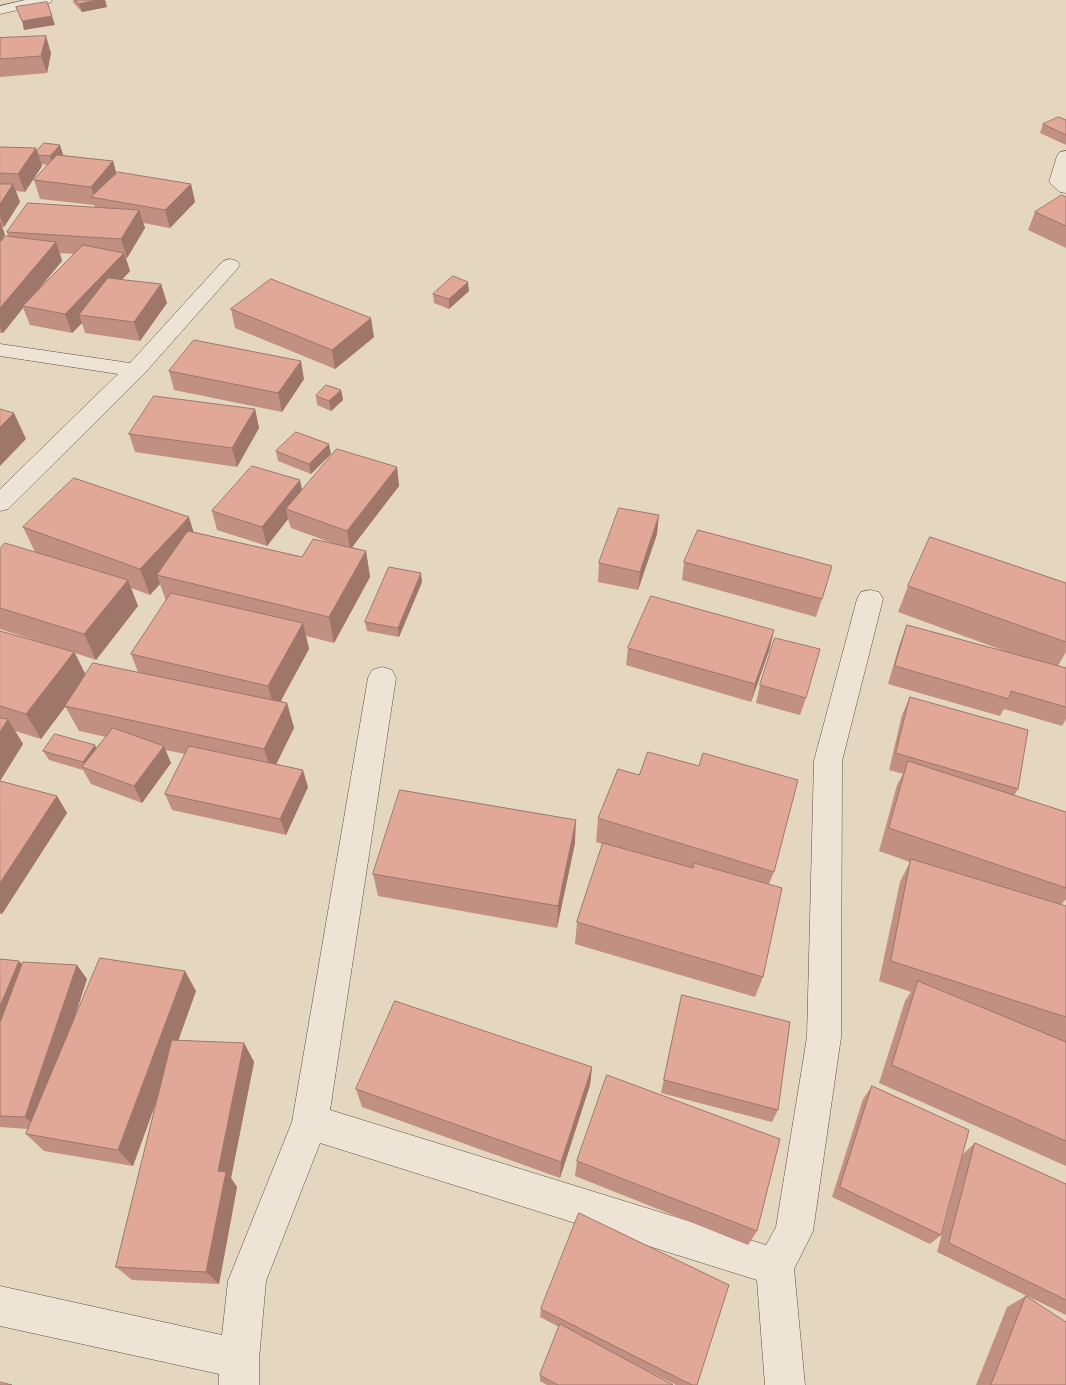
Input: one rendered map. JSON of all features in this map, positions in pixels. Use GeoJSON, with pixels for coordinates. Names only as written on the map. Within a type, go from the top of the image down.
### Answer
{"type":"FeatureCollection","features":[{"type":"Feature","properties":{"kind":"street"},"geometry":{"type":"LineString","coordinates":[[0,10],[45,0]]}},
{"type":"Feature","properties":{"kind":"street"},"geometry":{"type":"LineString","coordinates":[[1066,156],[1058,182],[1066,188]]}},
{"type":"Feature","properties":{"kind":"street"},"geometry":{"type":"LineString","coordinates":[[0,503],[135,370],[230,265]]}},
{"type":"Feature","properties":{"kind":"street"},"geometry":{"type":"LineString","coordinates":[[0,350],[135,370]]}},
{"type":"Feature","properties":{"kind":"street"},"geometry":{"type":"LineString","coordinates":[[785,1385],[774,1267],[794,1231],[824,1037],[828,761],[870,599]]}},
{"type":"Feature","properties":{"kind":"street"},"geometry":{"type":"LineString","coordinates":[[0,1306],[239,1372],[247,1281],[310,1122],[382,678]]}},
{"type":"Feature","properties":{"kind":"street"},"geometry":{"type":"LineString","coordinates":[[310,1122],[774,1267]]}},
{"type":"Feature","properties":{"kind":"building"},"geometry":{"type":"Polygon","coordinates":[[[76,0],[96,0],[79,4],[76,0]]]}},
{"type":"Feature","properties":{"kind":"building"},"geometry":{"type":"Polygon","coordinates":[[[47,2],[52,16],[22,21],[16,7],[47,2]]]}},
{"type":"Feature","properties":{"kind":"building"},"geometry":{"type":"Polygon","coordinates":[[[46,36],[41,56],[0,59],[0,38],[46,36]]]}},
{"type":"Feature","properties":{"kind":"building"},"geometry":{"type":"Polygon","coordinates":[[[1059,117],[1066,120],[1066,135],[1043,124],[1059,117]]]}},
{"type":"Feature","properties":{"kind":"building"},"geometry":{"type":"Polygon","coordinates":[[[44,143],[60,145],[50,156],[38,155],[37,151],[44,143]]]}},
{"type":"Feature","properties":{"kind":"building"},"geometry":{"type":"Polygon","coordinates":[[[0,147],[36,148],[18,174],[0,173],[0,147]]]}},
{"type":"Feature","properties":{"kind":"building"},"geometry":{"type":"Polygon","coordinates":[[[57,155],[113,161],[91,187],[34,180],[57,155]]]}},
{"type":"Feature","properties":{"kind":"building"},"geometry":{"type":"Polygon","coordinates":[[[118,172],[191,184],[165,210],[91,197],[118,172]]]}},
{"type":"Feature","properties":{"kind":"building"},"geometry":{"type":"Polygon","coordinates":[[[0,184],[13,184],[0,204],[0,184]]]}},
{"type":"Feature","properties":{"kind":"building"},"geometry":{"type":"Polygon","coordinates":[[[1062,195],[1066,197],[1066,226],[1035,212],[1062,195]]]}},
{"type":"Feature","properties":{"kind":"building"},"geometry":{"type":"Polygon","coordinates":[[[28,203],[139,210],[121,239],[7,232],[28,203]]]}},
{"type":"Feature","properties":{"kind":"building"},"geometry":{"type":"Polygon","coordinates":[[[6,236],[56,242],[0,308],[0,243],[6,236]]]}},
{"type":"Feature","properties":{"kind":"building"},"geometry":{"type":"Polygon","coordinates":[[[83,245],[124,253],[65,314],[23,306],[83,245]]]}},
{"type":"Feature","properties":{"kind":"building"},"geometry":{"type":"Polygon","coordinates":[[[453,276],[468,282],[449,299],[433,294],[453,276]]]}},
{"type":"Feature","properties":{"kind":"building"},"geometry":{"type":"Polygon","coordinates":[[[108,278],[161,284],[134,322],[79,315],[108,278]]]}},
{"type":"Feature","properties":{"kind":"building"},"geometry":{"type":"Polygon","coordinates":[[[271,279],[371,318],[332,350],[231,309],[271,279]]]}},
{"type":"Feature","properties":{"kind":"building"},"geometry":{"type":"Polygon","coordinates":[[[194,340],[301,361],[278,393],[169,371],[194,340]]]}},
{"type":"Feature","properties":{"kind":"building"},"geometry":{"type":"Polygon","coordinates":[[[326,385],[341,390],[329,401],[316,396],[326,385]]]}},
{"type":"Feature","properties":{"kind":"building"},"geometry":{"type":"Polygon","coordinates":[[[154,396],[255,409],[232,448],[129,434],[154,396]]]}},
{"type":"Feature","properties":{"kind":"building"},"geometry":{"type":"Polygon","coordinates":[[[0,409],[14,413],[0,427],[0,409]]]}},
{"type":"Feature","properties":{"kind":"building"},"geometry":{"type":"Polygon","coordinates":[[[296,432],[329,444],[309,464],[276,451],[296,432]]]}},
{"type":"Feature","properties":{"kind":"building"},"geometry":{"type":"Polygon","coordinates":[[[337,449],[397,467],[347,531],[286,509],[337,449]]]}},
{"type":"Feature","properties":{"kind":"building"},"geometry":{"type":"Polygon","coordinates":[[[252,466],[300,480],[262,527],[212,511],[252,466]]]}},
{"type":"Feature","properties":{"kind":"building"},"geometry":{"type":"Polygon","coordinates":[[[74,478],[189,517],[140,569],[23,527],[74,478]]]}},
{"type":"Feature","properties":{"kind":"building"},"geometry":{"type":"Polygon","coordinates":[[[619,508],[659,515],[640,572],[599,563],[619,508]]]}},
{"type":"Feature","properties":{"kind":"building"},"geometry":{"type":"Polygon","coordinates":[[[698,530],[832,566],[822,599],[684,562],[698,530]]]}},
{"type":"Feature","properties":{"kind":"building"},"geometry":{"type":"Polygon","coordinates":[[[188,531],[302,557],[313,539],[366,551],[329,617],[157,575],[188,531]]]}},
{"type":"Feature","properties":{"kind":"building"},"geometry":{"type":"Polygon","coordinates":[[[930,537],[1066,583],[1066,642],[908,586],[930,537]]]}},
{"type":"Feature","properties":{"kind":"building"},"geometry":{"type":"Polygon","coordinates":[[[5,543],[128,580],[84,634],[0,608],[0,549],[5,543]]]}},
{"type":"Feature","properties":{"kind":"building"},"geometry":{"type":"Polygon","coordinates":[[[389,567],[421,573],[398,628],[365,622],[389,567]]]}},
{"type":"Feature","properties":{"kind":"building"},"geometry":{"type":"Polygon","coordinates":[[[171,593],[303,623],[268,686],[131,654],[171,593]]]}},
{"type":"Feature","properties":{"kind":"building"},"geometry":{"type":"Polygon","coordinates":[[[651,596],[774,630],[755,684],[628,648],[651,596]]]}},
{"type":"Feature","properties":{"kind":"building"},"geometry":{"type":"Polygon","coordinates":[[[907,625],[1066,668],[1066,707],[1011,691],[1009,699],[895,666],[907,625]]]}},
{"type":"Feature","properties":{"kind":"building"},"geometry":{"type":"Polygon","coordinates":[[[0,631],[74,652],[26,714],[0,706],[0,631]]]}},
{"type":"Feature","properties":{"kind":"building"},"geometry":{"type":"Polygon","coordinates":[[[775,638],[820,649],[806,698],[760,685],[775,638]]]}},
{"type":"Feature","properties":{"kind":"building"},"geometry":{"type":"Polygon","coordinates":[[[93,663],[287,703],[264,749],[65,706],[93,663]]]}},
{"type":"Feature","properties":{"kind":"building"},"geometry":{"type":"Polygon","coordinates":[[[910,697],[1028,730],[1018,789],[896,753],[910,697]]]}},
{"type":"Feature","properties":{"kind":"building"},"geometry":{"type":"Polygon","coordinates":[[[0,718],[8,719],[0,732],[0,718]]]}},
{"type":"Feature","properties":{"kind":"building"},"geometry":{"type":"Polygon","coordinates":[[[113,728],[164,746],[134,786],[82,767],[113,728]]]}},
{"type":"Feature","properties":{"kind":"building"},"geometry":{"type":"Polygon","coordinates":[[[55,734],[95,745],[83,762],[43,751],[55,734]]]}},
{"type":"Feature","properties":{"kind":"building"},"geometry":{"type":"Polygon","coordinates":[[[189,746],[303,770],[280,819],[165,794],[189,746]]]}},
{"type":"Feature","properties":{"kind":"building"},"geometry":{"type":"Polygon","coordinates":[[[648,752],[699,766],[703,753],[798,780],[774,872],[598,818],[618,769],[639,775],[648,752]]]}},
{"type":"Feature","properties":{"kind":"building"},"geometry":{"type":"Polygon","coordinates":[[[908,761],[1066,812],[1066,888],[889,828],[908,761]]]}},
{"type":"Feature","properties":{"kind":"building"},"geometry":{"type":"Polygon","coordinates":[[[0,781],[57,796],[0,883],[0,781]]]}},
{"type":"Feature","properties":{"kind":"building"},"geometry":{"type":"Polygon","coordinates":[[[400,790],[576,820],[558,906],[373,874],[400,790]]]}},
{"type":"Feature","properties":{"kind":"building"},"geometry":{"type":"Polygon","coordinates":[[[603,843],[693,868],[694,863],[782,888],[763,977],[577,922],[603,843]]]}},
{"type":"Feature","properties":{"kind":"building"},"geometry":{"type":"Polygon","coordinates":[[[911,859],[1066,906],[1066,1017],[891,961],[911,859]]]}},
{"type":"Feature","properties":{"kind":"building"},"geometry":{"type":"Polygon","coordinates":[[[100,958],[185,971],[118,1150],[26,1134],[100,958]]]}},
{"type":"Feature","properties":{"kind":"building"},"geometry":{"type":"Polygon","coordinates":[[[0,959],[19,961],[0,1006],[0,959]]]}},
{"type":"Feature","properties":{"kind":"building"},"geometry":{"type":"Polygon","coordinates":[[[23,962],[77,965],[25,1117],[0,1116],[0,1023],[23,962]]]}},
{"type":"Feature","properties":{"kind":"building"},"geometry":{"type":"Polygon","coordinates":[[[918,981],[1066,1042],[1066,1141],[892,1065],[918,981]]]}},
{"type":"Feature","properties":{"kind":"building"},"geometry":{"type":"Polygon","coordinates":[[[682,995],[790,1022],[778,1110],[664,1080],[682,995]]]}},
{"type":"Feature","properties":{"kind":"building"},"geometry":{"type":"Polygon","coordinates":[[[395,1001],[592,1067],[561,1162],[356,1089],[395,1001]]]}},
{"type":"Feature","properties":{"kind":"building"},"geometry":{"type":"Polygon","coordinates":[[[172,1040],[244,1043],[218,1171],[226,1172],[206,1272],[116,1267],[172,1040]]]}},
{"type":"Feature","properties":{"kind":"building"},"geometry":{"type":"Polygon","coordinates":[[[607,1075],[780,1139],[757,1231],[577,1161],[607,1075]]]}},
{"type":"Feature","properties":{"kind":"building"},"geometry":{"type":"Polygon","coordinates":[[[872,1086],[969,1130],[941,1235],[840,1187],[872,1086]]]}},
{"type":"Feature","properties":{"kind":"building"},"geometry":{"type":"Polygon","coordinates":[[[975,1143],[1066,1184],[1066,1300],[949,1243],[975,1143]]]}},
{"type":"Feature","properties":{"kind":"building"},"geometry":{"type":"Polygon","coordinates":[[[579,1213],[729,1285],[697,1385],[692,1385],[541,1309],[579,1213]]]}},
{"type":"Feature","properties":{"kind":"building"},"geometry":{"type":"Polygon","coordinates":[[[1026,1296],[1066,1322],[1066,1385],[991,1385],[1026,1296]]]}},
{"type":"Feature","properties":{"kind":"building"},"geometry":{"type":"Polygon","coordinates":[[[560,1324],[673,1385],[558,1385],[540,1375],[560,1324]]]}},
{"type":"Feature","properties":{"kind":"building"},"geometry":{"type":"Polygon","coordinates":[[[0,1382],[12,1385],[0,1385],[0,1382]]]}}]}
